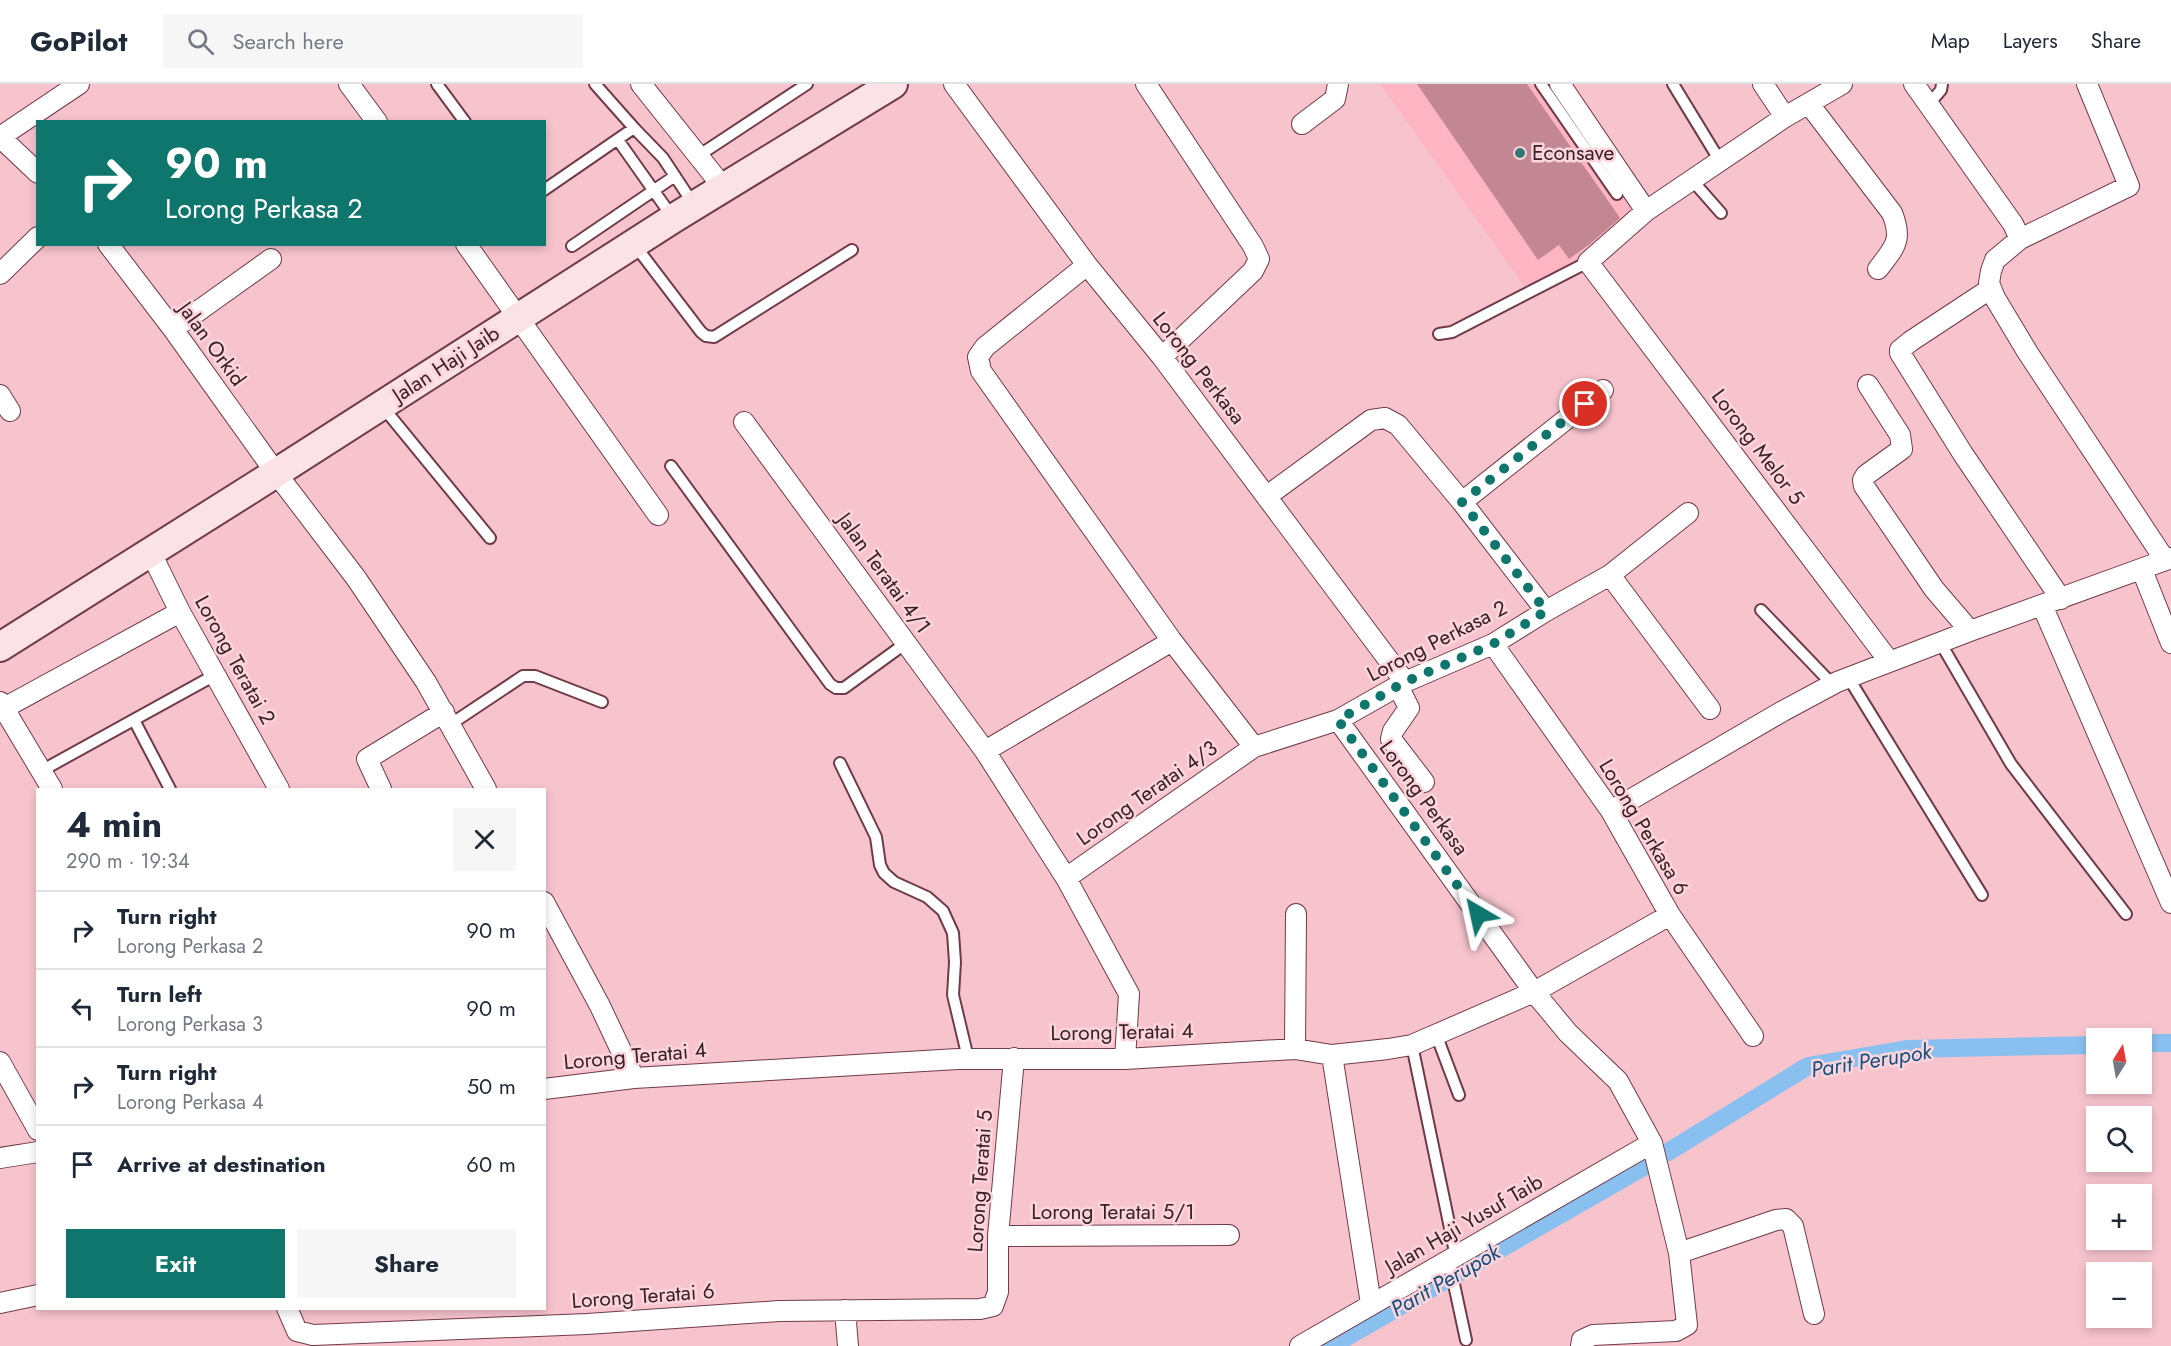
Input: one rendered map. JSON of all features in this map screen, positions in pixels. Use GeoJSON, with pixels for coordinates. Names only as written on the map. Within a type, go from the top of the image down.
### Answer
{"type":"FeatureCollection","features":[{"type":"Feature","properties":{"kind":"street"},"geometry":{"type":"LineString","coordinates":[[36,171],[0,137],[79,84]]}},
{"type":"Feature","properties":{"kind":"street"},"geometry":{"type":"LineString","coordinates":[[349,84],[376,120]]}},
{"type":"Feature","properties":{"kind":"street"},"geometry":{"type":"LineString","coordinates":[[641,84],[723,187]]}},
{"type":"Feature","properties":{"kind":"street","name":"Jalan Haji Jaib"},"geometry":{"type":"LineString","coordinates":[[0,647],[723,187],[863,92],[893,84]]}},
{"type":"Feature","properties":{"kind":"street","name":"Lorong Perkasa"},"geometry":{"type":"LineString","coordinates":[[954,84],[1087,265],[1162,357],[1267,496],[1401,684]]}},
{"type":"Feature","properties":{"kind":"street"},"geometry":{"type":"LineString","coordinates":[[1146,84],[1253,246],[1259,259],[1253,271],[1162,357]]}},
{"type":"Feature","properties":{"kind":"street"},"geometry":{"type":"LineString","coordinates":[[1302,124],[1335,99],[1338,84]]}},
{"type":"Feature","properties":{"kind":"street"},"geometry":{"type":"LineString","coordinates":[[1560,84],[1646,211]]}},
{"type":"Feature","properties":{"kind":"street"},"geometry":{"type":"LineString","coordinates":[[1763,84],[1785,117]]}},
{"type":"Feature","properties":{"kind":"street"},"geometry":{"type":"LineString","coordinates":[[1588,262],[1646,211],[1785,117],[1842,84]]}},
{"type":"Feature","properties":{"kind":"street"},"geometry":{"type":"LineString","coordinates":[[1914,84],[2013,224],[2020,239]]}},
{"type":"Feature","properties":{"kind":"street"},"geometry":{"type":"LineString","coordinates":[[1611,811],[1840,681],[2168,559],[2061,404],[1990,289],[1991,271],[1995,260],[2020,239],[2129,186],[2087,84]]}},
{"type":"Feature","properties":{"kind":"street"},"geometry":{"type":"LineString","coordinates":[[1809,104],[1892,213],[1898,227],[1898,238],[1893,249],[1878,269]]}},
{"type":"Feature","properties":{"kind":"street"},"geometry":{"type":"LineString","coordinates":[[0,274],[36,239]]}},
{"type":"Feature","properties":{"kind":"street","name":"Jalan Orkid"},"geometry":{"type":"LineString","coordinates":[[110,246],[356,578],[426,682],[485,788]]}},
{"type":"Feature","properties":{"kind":"street"},"geometry":{"type":"LineString","coordinates":[[467,246],[658,515]]}},
{"type":"Feature","properties":{"kind":"street"},"geometry":{"type":"LineString","coordinates":[[173,329],[272,259]]}},
{"type":"Feature","properties":{"kind":"street","name":"Lorong Melor 5"},"geometry":{"type":"LineString","coordinates":[[1588,262],[1889,661]]}},
{"type":"Feature","properties":{"kind":"street"},"geometry":{"type":"LineString","coordinates":[[1087,265],[985,347],[978,357],[981,371],[1172,640],[1254,747]]}},
{"type":"Feature","properties":{"kind":"street"},"geometry":{"type":"LineString","coordinates":[[1990,289],[1911,341],[1900,350],[1900,353],[1963,454],[2061,599]]}},
{"type":"Feature","properties":{"kind":"street"},"geometry":{"type":"LineString","coordinates":[[1868,385],[1900,435],[1902,449],[1866,475],[1863,480],[1864,486],[1934,589],[1970,631]]}},
{"type":"Feature","properties":{"kind":"street"},"geometry":{"type":"LineString","coordinates":[[1462,502],[1603,390]]}},
{"type":"Feature","properties":{"kind":"street"},"geometry":{"type":"LineString","coordinates":[[1267,496],[1371,420],[1385,418],[1398,425],[1462,502],[1546,611]]}},
{"type":"Feature","properties":{"kind":"street","name":"Jalan Teratai 4/1"},"geometry":{"type":"LineString","coordinates":[[744,422],[985,751],[1066,878],[1129,994],[1125,1059]]}},
{"type":"Feature","properties":{"kind":"street","name":"Lorong Perkasa 2"},"geometry":{"type":"LineString","coordinates":[[1254,747],[1338,720],[1401,684],[1493,644],[1610,575],[1688,513]]}},
{"type":"Feature","properties":{"kind":"street","name":"Lorong Teratai 2"},"geometry":{"type":"LineString","coordinates":[[151,553],[180,612],[278,788]]}},
{"type":"Feature","properties":{"kind":"street"},"geometry":{"type":"LineString","coordinates":[[2142,570],[2171,643]]}},
{"type":"Feature","properties":{"kind":"street"},"geometry":{"type":"LineString","coordinates":[[1610,575],[1710,710]]}},
{"type":"Feature","properties":{"kind":"street"},"geometry":{"type":"LineString","coordinates":[[2042,605],[2171,903]]}},
{"type":"Feature","properties":{"kind":"street"},"geometry":{"type":"LineString","coordinates":[[50,788],[2,705],[180,612]]}},
{"type":"Feature","properties":{"kind":"street"},"geometry":{"type":"LineString","coordinates":[[985,751],[1172,640]]}},
{"type":"Feature","properties":{"kind":"street","name":"Lorong Perkasa 6"},"geometry":{"type":"LineString","coordinates":[[1493,644],[1611,811],[1670,915],[1753,1036]]}},
{"type":"Feature","properties":{"kind":"street"},"geometry":{"type":"LineString","coordinates":[[1401,684],[1408,708],[1393,731],[1391,739],[1424,782]]}},
{"type":"Feature","properties":{"kind":"street"},"geometry":{"type":"LineString","coordinates":[[381,788],[367,759],[447,718]]}},
{"type":"Feature","properties":{"kind":"street","name":"Lorong Perkasa"},"geometry":{"type":"LineString","coordinates":[[1338,720],[1534,992],[1568,1033],[1618,1082],[1652,1143],[1679,1253],[1687,1325],[1676,1331],[1610,1340]]}},
{"type":"Feature","properties":{"kind":"street","name":"Lorong Teratai 4/3"},"geometry":{"type":"LineString","coordinates":[[1066,878],[1254,747]]}},
{"type":"Feature","properties":{"kind":"street"},"geometry":{"type":"LineString","coordinates":[[546,906],[600,1006],[634,1078]]}},
{"type":"Feature","properties":{"kind":"street"},"geometry":{"type":"LineString","coordinates":[[1296,914],[1296,1049]]}},
{"type":"Feature","properties":{"kind":"street","name":"Lorong Teratai 4"},"geometry":{"type":"LineString","coordinates":[[546,1089],[634,1078],[968,1058],[1125,1059],[1296,1049],[1332,1055],[1412,1045],[1534,992],[1670,915]]}},
{"type":"Feature","properties":{"kind":"street"},"geometry":{"type":"LineString","coordinates":[[1332,1055],[1371,1304]]}},
{"type":"Feature","properties":{"kind":"street","name":"Lorong Teratai 5"},"geometry":{"type":"LineString","coordinates":[[993,1306],[998,1292],[998,1236],[1014,1058]]}},
{"type":"Feature","properties":{"kind":"street"},"geometry":{"type":"LineString","coordinates":[[0,1062],[36,1126]]}},
{"type":"Feature","properties":{"kind":"street","name":"Jalan Haji Yusuf Taib"},"geometry":{"type":"LineString","coordinates":[[1300,1346],[1371,1304],[1452,1266],[1652,1143]]}},
{"type":"Feature","properties":{"kind":"street"},"geometry":{"type":"LineString","coordinates":[[0,1158],[36,1152]]}},
{"type":"Feature","properties":{"kind":"street"},"geometry":{"type":"LineString","coordinates":[[1679,1253],[1776,1220],[1786,1219],[1793,1226],[1814,1314]]}},
{"type":"Feature","properties":{"kind":"street","name":"Lorong Teratai 5/1"},"geometry":{"type":"LineString","coordinates":[[998,1236],[1229,1235]]}},
{"type":"Feature","properties":{"kind":"street"},"geometry":{"type":"LineString","coordinates":[[0,1303],[36,1295]]}},
{"type":"Feature","properties":{"kind":"street","name":"Lorong Teratai 6"},"geometry":{"type":"LineString","coordinates":[[288,1310],[297,1330],[313,1335],[407,1339],[779,1311],[980,1309],[993,1306]]}},
{"type":"Feature","properties":{"kind":"street"},"geometry":{"type":"LineString","coordinates":[[845,1310],[848,1346]]}},
{"type":"Feature","properties":{"kind":"street"},"geometry":{"type":"LineString","coordinates":[[1581,1346],[1582,1340],[1593,1335],[1610,1340]]}},
{"type":"Feature","properties":{"kind":"lane"},"geometry":{"type":"LineString","coordinates":[[437,84],[464,120]]}},
{"type":"Feature","properties":{"kind":"lane"},"geometry":{"type":"LineString","coordinates":[[595,84],[649,142],[675,176],[684,212]]}},
{"type":"Feature","properties":{"kind":"lane"},"geometry":{"type":"LineString","coordinates":[[698,156],[807,84]]}},
{"type":"Feature","properties":{"kind":"lane"},"geometry":{"type":"LineString","coordinates":[[1541,84],[1617,194]]}},
{"type":"Feature","properties":{"kind":"lane"},"geometry":{"type":"LineString","coordinates":[[1673,84],[1720,161]]}},
{"type":"Feature","properties":{"kind":"lane"},"geometry":{"type":"LineString","coordinates":[[1929,104],[1941,90],[1942,84]]}},
{"type":"Feature","properties":{"kind":"lane"},"geometry":{"type":"LineString","coordinates":[[546,189],[634,128]]}},
{"type":"Feature","properties":{"kind":"lane"},"geometry":{"type":"LineString","coordinates":[[618,140],[654,190],[684,212]]}},
{"type":"Feature","properties":{"kind":"lane"},"geometry":{"type":"LineString","coordinates":[[573,246],[675,176]]}},
{"type":"Feature","properties":{"kind":"lane"},"geometry":{"type":"LineString","coordinates":[[1692,180],[1721,213]]}},
{"type":"Feature","properties":{"kind":"lane"},"geometry":{"type":"LineString","coordinates":[[634,243],[701,332],[706,336],[714,337],[852,250]]}},
{"type":"Feature","properties":{"kind":"lane"},"geometry":{"type":"LineString","coordinates":[[1439,334],[1452,332],[1588,262]]}},
{"type":"Feature","properties":{"kind":"lane"},"geometry":{"type":"LineString","coordinates":[[381,406],[490,538]]}},
{"type":"Feature","properties":{"kind":"lane"},"geometry":{"type":"LineString","coordinates":[[671,466],[830,684],[836,688],[844,688],[906,643]]}},
{"type":"Feature","properties":{"kind":"lane"},"geometry":{"type":"LineString","coordinates":[[1761,610],[1840,681],[1982,895]]}},
{"type":"Feature","properties":{"kind":"lane"},"geometry":{"type":"LineString","coordinates":[[1940,642],[2011,764],[2126,914]]}},
{"type":"Feature","properties":{"kind":"lane"},"geometry":{"type":"LineString","coordinates":[[41,771],[215,675]]}},
{"type":"Feature","properties":{"kind":"lane"},"geometry":{"type":"LineString","coordinates":[[447,718],[523,676],[535,676],[602,702]]}},
{"type":"Feature","properties":{"kind":"lane"},"geometry":{"type":"LineString","coordinates":[[134,720],[169,788]]}},
{"type":"Feature","properties":{"kind":"lane"},"geometry":{"type":"LineString","coordinates":[[840,763],[876,837],[880,865],[884,873],[894,882],[927,897],[943,911],[953,933],[955,962],[953,995],[968,1058]]}},
{"type":"Feature","properties":{"kind":"lane"},"geometry":{"type":"LineString","coordinates":[[1436,1034],[1459,1095]]}},
{"type":"Feature","properties":{"kind":"lane"},"geometry":{"type":"LineString","coordinates":[[1412,1045],[1466,1340]]}},
{"type":"Feature","properties":{"kind":"shaded area","name":"Econsave"},"geometry":{"type":"Polygon","coordinates":[[[1380,84],[1553,84],[1637,210],[1584,258],[1526,289],[1380,84]]]}},
{"type":"Feature","properties":{"kind":"building","name":"Econsave"},"geometry":{"type":"Polygon","coordinates":[[[1417,84],[1527,84],[1620,218],[1569,259],[1559,245],[1538,260],[1417,84]]]}},
{"type":"Feature","properties":{"kind":"waterway","name":"Parit Perupok"},"geometry":{"type":"LineString","coordinates":[[2152,1043],[2171,1043]]}},
{"type":"Feature","properties":{"kind":"waterway","name":"Parit Perupok"},"geometry":{"type":"LineString","coordinates":[[1668,1152],[1808,1066],[1907,1049],[2086,1045]]}},
{"type":"Feature","properties":{"kind":"waterway","name":"Parit Perupok"},"geometry":{"type":"LineString","coordinates":[[1331,1346],[1654,1161]]}},
{"type":"Feature","properties":{"kind":"place","name":"Econsave"},"geometry":{"type":"Point","coordinates":[1520,153]}},
{"type":"Feature","properties":{"kind":"route"},"geometry":{"type":"LineString","coordinates":[[1478,914],[1338,720],[1405,682],[1493,644],[1546,611],[1462,502],[1585,404]]}}]}
